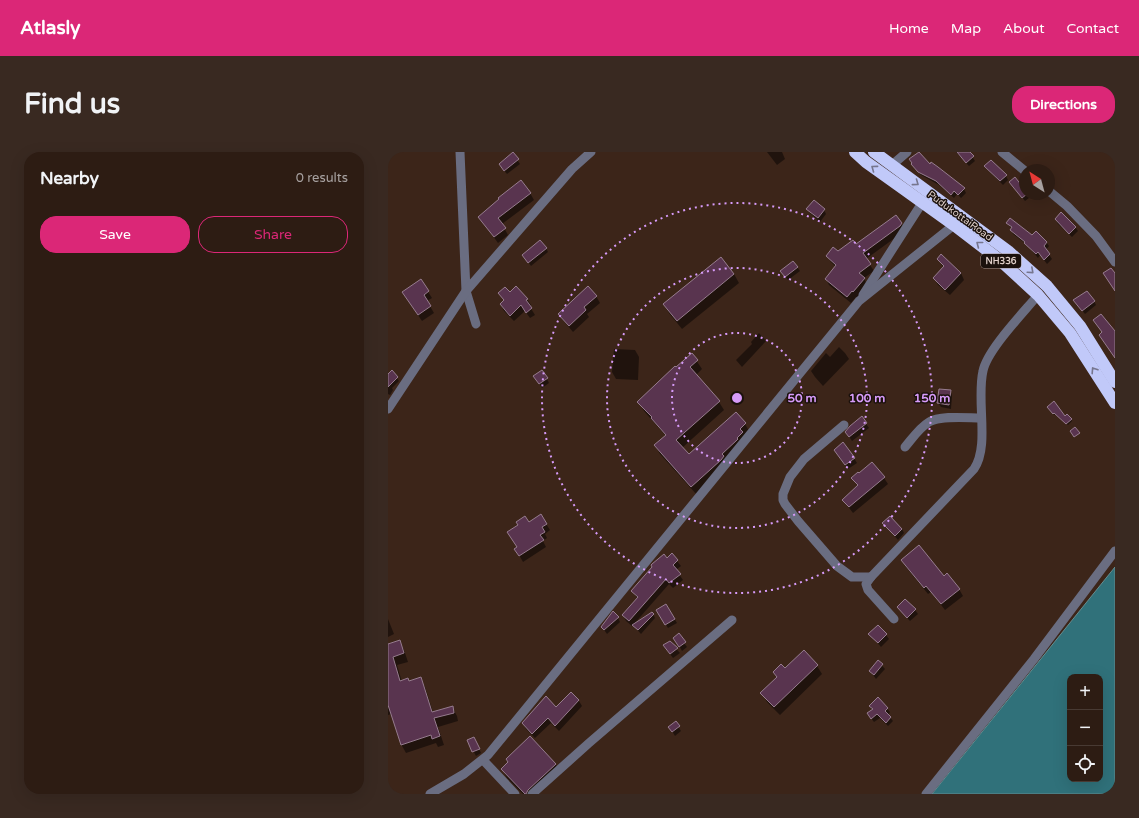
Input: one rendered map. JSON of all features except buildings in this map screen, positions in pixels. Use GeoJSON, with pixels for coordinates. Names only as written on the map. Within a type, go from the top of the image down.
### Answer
{"type":"FeatureCollection","features":[{"type":"Feature","properties":{"kind":"highway","name":"PudukottaiRoad"},"geometry":{"type":"LineString","coordinates":[[855,152],[922,203],[954,225],[1000,261],[1038,295],[1070,333],[1115,403]]}},
{"type":"Feature","properties":{"kind":"highway","name":"NH336"},"geometry":{"type":"LineString","coordinates":[[874,152],[1008,251],[1047,286],[1080,326],[1115,382]]}},
{"type":"Feature","properties":{"kind":"street"},"geometry":{"type":"LineString","coordinates":[[460,152],[466,291],[476,324]]}},
{"type":"Feature","properties":{"kind":"street"},"geometry":{"type":"LineString","coordinates":[[388,408],[466,291],[572,168],[591,152]]}},
{"type":"Feature","properties":{"kind":"street"},"geometry":{"type":"LineString","coordinates":[[892,166],[907,152]]}},
{"type":"Feature","properties":{"kind":"street"},"geometry":{"type":"LineString","coordinates":[[1002,152],[1019,166]]}},
{"type":"Feature","properties":{"kind":"street"},"geometry":{"type":"LineString","coordinates":[[1055,196],[1067,206],[1096,236],[1115,262]]}},
{"type":"Feature","properties":{"kind":"street"},"geometry":{"type":"LineString","coordinates":[[430,794],[464,774],[483,760],[503,738],[859,301],[922,203]]}},
{"type":"Feature","properties":{"kind":"street"},"geometry":{"type":"LineString","coordinates":[[859,301],[954,225]]}},
{"type":"Feature","properties":{"kind":"street"},"geometry":{"type":"LineString","coordinates":[[894,619],[868,590],[866,584],[978,464],[981,449],[980,391],[983,369],[990,355],[1038,295]]}},
{"type":"Feature","properties":{"kind":"street"},"geometry":{"type":"LineString","coordinates":[[905,448],[929,422],[937,419],[981,418]]}},
{"type":"Feature","properties":{"kind":"street"},"geometry":{"type":"LineString","coordinates":[[844,425],[804,459],[790,477],[783,494],[783,500],[798,521],[837,566],[852,577],[870,578]]}},
{"type":"Feature","properties":{"kind":"street"},"geometry":{"type":"LineString","coordinates":[[926,794],[1034,659],[1115,551]]}},
{"type":"Feature","properties":{"kind":"street"},"geometry":{"type":"LineString","coordinates":[[532,794],[732,620]]}},
{"type":"Feature","properties":{"kind":"street"},"geometry":{"type":"LineString","coordinates":[[483,760],[515,794]]}},
{"type":"Feature","properties":{"kind":"water"},"geometry":{"type":"Polygon","coordinates":[[[1115,567],[1115,794],[932,794],[1115,567]]]}}]}
